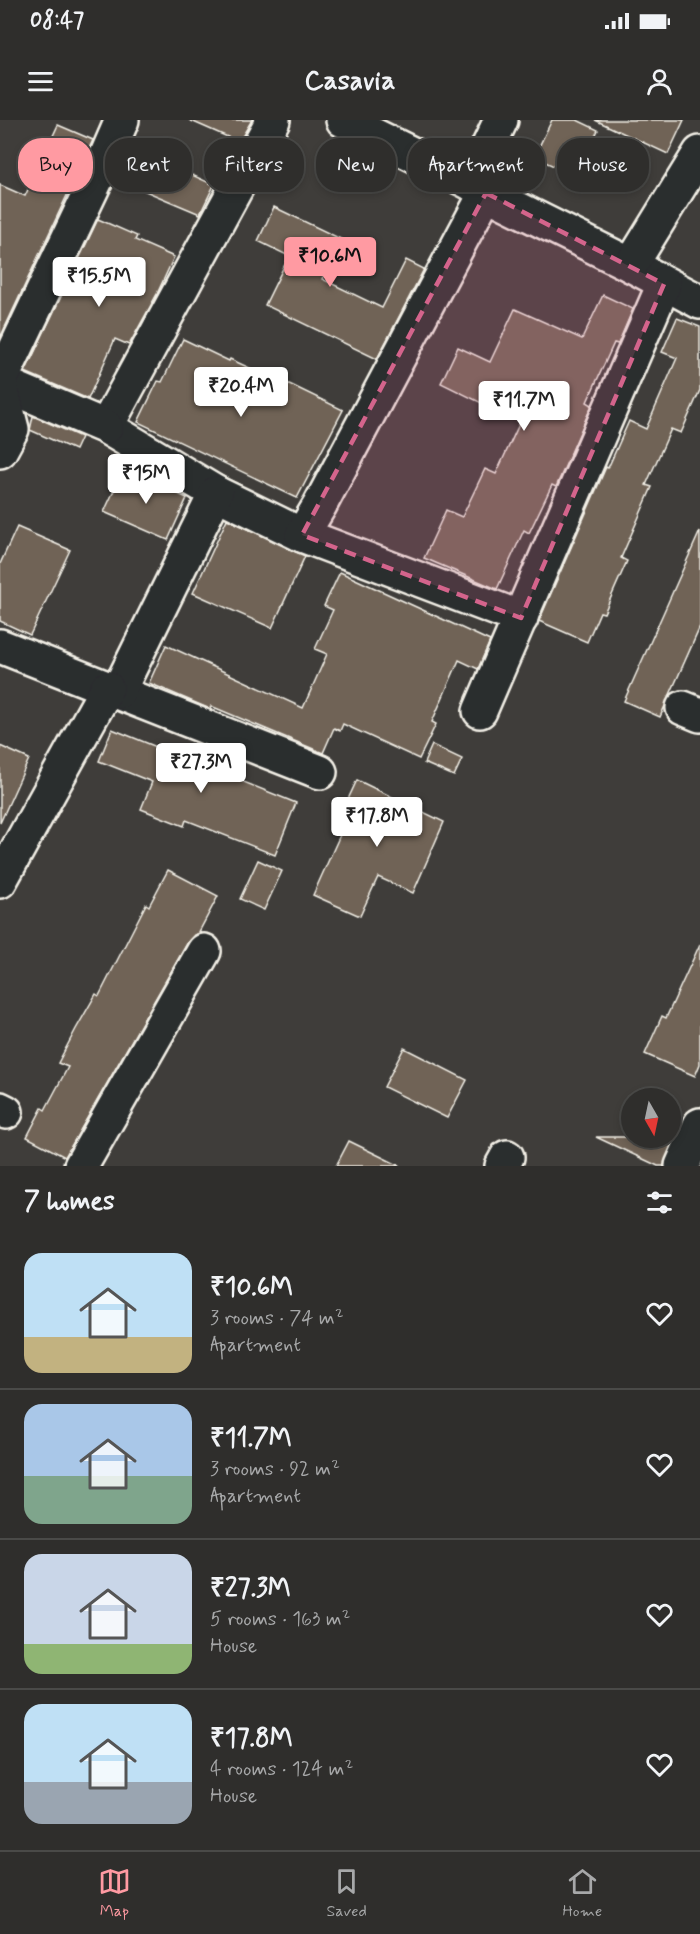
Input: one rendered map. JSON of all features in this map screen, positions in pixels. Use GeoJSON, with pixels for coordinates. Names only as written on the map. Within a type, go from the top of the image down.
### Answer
{"type":"FeatureCollection","features":[{"type":"Feature","properties":{"kind":"street"},"geometry":{"type":"LineString","coordinates":[[0,451],[12,429],[0,382],[122,120]]}},
{"type":"Feature","properties":{"kind":"street"},"geometry":{"type":"LineString","coordinates":[[106,427],[273,120]]}},
{"type":"Feature","properties":{"kind":"street"},"geometry":{"type":"LineString","coordinates":[[343,120],[408,153]]}},
{"type":"Feature","properties":{"kind":"street"},"geometry":{"type":"LineString","coordinates":[[495,138],[501,120]]}},
{"type":"Feature","properties":{"kind":"street"},"geometry":{"type":"LineString","coordinates":[[631,264],[700,153]]}},
{"type":"Feature","properties":{"kind":"street"},"geometry":{"type":"LineString","coordinates":[[302,535],[320,505],[476,192]]}},
{"type":"Feature","properties":{"kind":"street"},"geometry":{"type":"LineString","coordinates":[[486,192],[631,264],[700,302]]}},
{"type":"Feature","properties":{"kind":"street"},"geometry":{"type":"LineString","coordinates":[[480,711],[664,284]]}},
{"type":"Feature","properties":{"kind":"street"},"geometry":{"type":"LineString","coordinates":[[0,382],[106,427],[216,493],[302,535],[521,618]]}},
{"type":"Feature","properties":{"kind":"street"},"geometry":{"type":"LineString","coordinates":[[0,881],[113,690],[216,493]]}},
{"type":"Feature","properties":{"kind":"street"},"geometry":{"type":"LineString","coordinates":[[0,646],[320,772]]}},
{"type":"Feature","properties":{"kind":"street"},"geometry":{"type":"LineString","coordinates":[[81,1166],[204,951]]}},
{"type":"Feature","properties":{"kind":"street"},"geometry":{"type":"LineString","coordinates":[[682,1166],[700,1125]]}},
{"type":"Feature","properties":{"kind":"highlighted area"},"geometry":{"type":"Polygon","coordinates":[[[486,193],[664,284],[521,618],[302,535],[486,193]]]}},
{"type":"Feature","properties":{"kind":"building"},"geometry":{"type":"Polygon","coordinates":[[[189,120],[252,120],[241,138],[230,138],[189,120]]]}},
{"type":"Feature","properties":{"kind":"building"},"geometry":{"type":"Polygon","coordinates":[[[552,120],[577,120],[598,130],[594,138],[557,138],[557,167],[545,162],[543,138],[552,120]]]}},
{"type":"Feature","properties":{"kind":"building"},"geometry":{"type":"Polygon","coordinates":[[[595,120],[684,120],[668,154],[649,145],[649,138],[634,138],[595,120]]]}},
{"type":"Feature","properties":{"kind":"building"},"geometry":{"type":"Polygon","coordinates":[[[58,125],[88,138],[52,138],[58,125]]]}},
{"type":"Feature","properties":{"kind":"building"},"geometry":{"type":"Polygon","coordinates":[[[192,175],[204,180],[204,192],[211,192],[200,214],[148,192],[192,192],[192,175]]]}},
{"type":"Feature","properties":{"kind":"building"},"geometry":{"type":"Polygon","coordinates":[[[0,185],[25,196],[27,192],[69,192],[0,338],[0,185]]]}},
{"type":"Feature","properties":{"kind":"building"},"geometry":{"type":"Polygon","coordinates":[[[274,207],[341,239],[322,279],[382,308],[406,260],[424,269],[377,359],[265,305],[289,256],[258,241],[274,207]]]}},
{"type":"Feature","properties":{"kind":"building"},"geometry":{"type":"Polygon","coordinates":[[[98,219],[137,236],[135,240],[174,257],[129,345],[115,339],[88,399],[25,372],[98,219]]]}},
{"type":"Feature","properties":{"kind":"building"},"geometry":{"type":"Polygon","coordinates":[[[603,295],[633,309],[618,344],[614,343],[587,402],[592,405],[556,487],[552,485],[529,533],[524,530],[497,589],[424,558],[446,510],[462,517],[485,469],[496,474],[520,422],[441,383],[458,347],[490,362],[515,309],[582,339],[603,295]]]}},
{"type":"Feature","properties":{"kind":"building"},"geometry":{"type":"Polygon","coordinates":[[[677,318],[700,327],[700,390],[681,433],[671,429],[646,485],[652,487],[621,558],[627,561],[604,613],[600,612],[587,642],[539,621],[606,467],[608,468],[629,421],[646,429],[677,358],[662,352],[677,318]]]}},
{"type":"Feature","properties":{"kind":"building"},"geometry":{"type":"Polygon","coordinates":[[[183,339],[229,361],[230,359],[278,381],[279,379],[343,410],[297,498],[138,422],[158,381],[162,382],[183,339]]]}},
{"type":"Feature","properties":{"kind":"building"},"geometry":{"type":"Polygon","coordinates":[[[33,416],[81,437],[75,450],[30,430],[33,416]]]}},
{"type":"Feature","properties":{"kind":"building"},"geometry":{"type":"Polygon","coordinates":[[[124,469],[187,498],[168,540],[104,512],[124,469]]]}},
{"type":"Feature","properties":{"kind":"building"},"geometry":{"type":"Polygon","coordinates":[[[227,519],[305,556],[272,628],[193,593],[227,519]]]}},
{"type":"Feature","properties":{"kind":"building"},"geometry":{"type":"Polygon","coordinates":[[[17,527],[70,550],[30,635],[0,621],[0,564],[17,527]]]}},
{"type":"Feature","properties":{"kind":"building"},"geometry":{"type":"Polygon","coordinates":[[[700,531],[700,627],[660,717],[624,701],[700,531]]]}},
{"type":"Feature","properties":{"kind":"building"},"geometry":{"type":"Polygon","coordinates":[[[340,572],[490,641],[478,669],[459,660],[432,722],[436,724],[419,759],[343,724],[340,731],[334,728],[323,753],[211,706],[210,709],[149,683],[166,645],[303,708],[327,654],[315,649],[333,610],[324,606],[340,572]]]}},
{"type":"Feature","properties":{"kind":"building"},"geometry":{"type":"Polygon","coordinates":[[[112,729],[296,803],[275,855],[186,820],[184,826],[141,809],[152,782],[99,761],[112,729]]]}},
{"type":"Feature","properties":{"kind":"building"},"geometry":{"type":"Polygon","coordinates":[[[432,745],[462,759],[454,776],[424,763],[432,745]]]}},
{"type":"Feature","properties":{"kind":"building"},"geometry":{"type":"Polygon","coordinates":[[[0,746],[29,759],[0,823],[0,746]]]}},
{"type":"Feature","properties":{"kind":"building"},"geometry":{"type":"Polygon","coordinates":[[[357,780],[444,822],[413,893],[378,877],[360,916],[313,895],[349,815],[342,812],[357,780]]]}},
{"type":"Feature","properties":{"kind":"building"},"geometry":{"type":"Polygon","coordinates":[[[258,860],[282,871],[264,910],[240,899],[258,860]]]}},
{"type":"Feature","properties":{"kind":"building"},"geometry":{"type":"Polygon","coordinates":[[[168,870],[218,896],[199,932],[201,933],[194,935],[188,942],[65,1157],[27,1137],[42,1108],[45,1110],[68,1067],[58,1063],[96,994],[99,996],[146,904],[149,906],[168,870]]]}},
{"type":"Feature","properties":{"kind":"building"},"geometry":{"type":"Polygon","coordinates":[[[700,944],[700,1064],[695,1076],[645,1054],[662,1016],[666,1018],[700,944]]]}},
{"type":"Feature","properties":{"kind":"building"},"geometry":{"type":"Polygon","coordinates":[[[404,1048],[467,1080],[447,1118],[384,1087],[404,1048]]]}},
{"type":"Feature","properties":{"kind":"building"},"geometry":{"type":"Polygon","coordinates":[[[596,1137],[621,1137],[621,1148],[670,1148],[664,1166],[658,1166],[596,1137]]]}},
{"type":"Feature","properties":{"kind":"building"},"geometry":{"type":"Polygon","coordinates":[[[349,1141],[400,1166],[336,1166],[349,1141]]]}}]}
